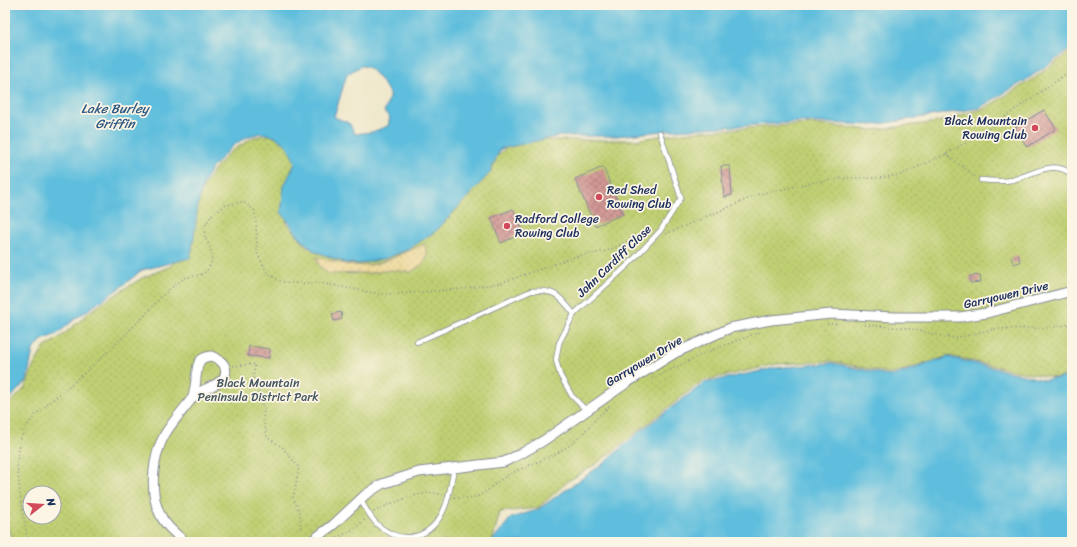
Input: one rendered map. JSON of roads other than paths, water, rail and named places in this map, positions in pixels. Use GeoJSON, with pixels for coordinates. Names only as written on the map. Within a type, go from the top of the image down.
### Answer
{"type":"FeatureCollection","features":[{"type":"Feature","properties":{"kind":"street","name":"Garryowen Drive"},"geometry":{"type":"LineString","coordinates":[[310,542],[333,525],[360,499],[382,484],[419,472],[504,462],[542,441],[628,382],[675,353],[730,328],[771,320],[831,314],[960,318],[987,313],[1072,291]]}},
{"type":"Feature","properties":{"kind":"street"},"geometry":{"type":"LineString","coordinates":[[185,542],[167,526],[159,512],[154,495],[156,460],[165,435],[192,397],[197,376],[197,367],[201,360],[206,357],[217,358],[225,366],[224,377],[220,382],[192,397]]}},
{"type":"Feature","properties":{"kind":"lane","name":"John Cardiff Close"},"geometry":{"type":"LineString","coordinates":[[587,411],[572,396],[560,375],[556,360],[559,342],[574,314],[628,264],[660,231],[681,198],[660,132]]}},
{"type":"Feature","properties":{"kind":"lane"},"geometry":{"type":"LineString","coordinates":[[981,180],[999,182],[1011,180],[1057,167],[1063,168],[1072,175]]}},
{"type":"Feature","properties":{"kind":"lane","name":"John Cardiff Close"},"geometry":{"type":"LineString","coordinates":[[417,342],[531,291],[549,291],[556,294],[574,314]]}},
{"type":"Feature","properties":{"kind":"lane"},"geometry":{"type":"LineString","coordinates":[[360,499],[378,526],[389,533],[408,539],[416,537],[426,532],[437,522],[445,508],[454,468]]}},
{"type":"Feature","properties":{"kind":"water","name":"Lake Burley Griffin"},"geometry":{"type":"Polygon","coordinates":[[[5,5],[1072,5],[1072,48],[1026,80],[979,108],[874,125],[802,122],[672,130],[616,136],[559,136],[500,149],[490,173],[436,231],[409,249],[387,258],[359,264],[346,263],[314,251],[301,239],[281,212],[284,186],[295,163],[290,152],[284,143],[273,136],[261,133],[252,135],[238,142],[229,149],[213,167],[205,180],[199,202],[190,258],[142,270],[57,334],[42,340],[33,350],[27,380],[5,404],[5,5]],[[361,66],[347,74],[334,117],[349,123],[355,134],[372,132],[388,126],[390,117],[384,112],[389,98],[388,91],[372,71],[365,66],[361,66]]]}},
{"type":"Feature","properties":{"kind":"water"},"geometry":{"type":"Polygon","coordinates":[[[948,357],[1044,380],[1072,376],[1072,542],[491,542],[511,518],[537,510],[604,463],[639,432],[704,383],[775,368],[832,363],[892,376],[948,357]]]}},
{"type":"Feature","properties":{"kind":"place","name":"Black Mountain Rowing Club"},"geometry":{"type":"Point","coordinates":[1035,128]}},
{"type":"Feature","properties":{"kind":"place","name":"Red Shed Rowing Club"},"geometry":{"type":"Point","coordinates":[599,197]}},
{"type":"Feature","properties":{"kind":"place","name":"Radford College Rowing Club"},"geometry":{"type":"Point","coordinates":[507,226]}},
{"type":"Feature","properties":{"kind":"park label","name":"Black Mountain Peninsula District Park"},"geometry":{"type":"Point","coordinates":[258,390]}}]}
